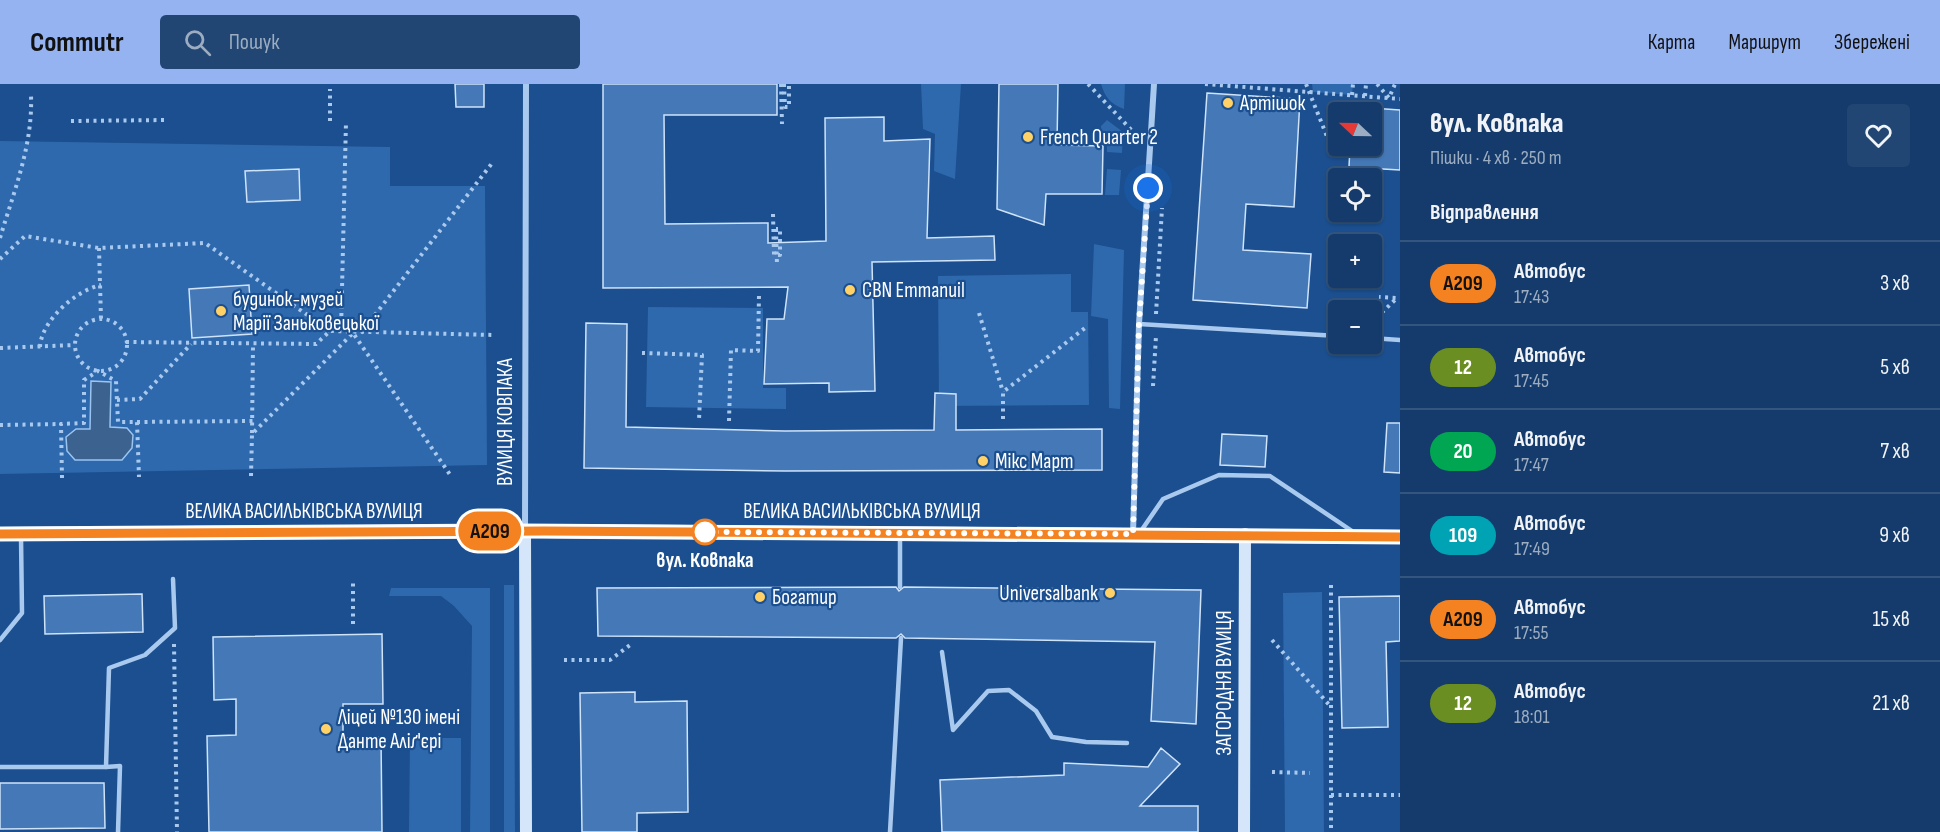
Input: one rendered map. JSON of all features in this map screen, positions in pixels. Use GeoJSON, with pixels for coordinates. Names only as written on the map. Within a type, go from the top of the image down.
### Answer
{"type":"FeatureCollection","features":[{"type":"Feature","properties":{"kind":"main road","name":"ВЕЛИКА ВАСИЛЬКІВСЬКА ВУЛИЦЯ"},"geometry":{"type":"LineString","coordinates":[[0,534],[525,531],[1245,534],[1400,537]]}},
{"type":"Feature","properties":{"kind":"street","name":"ВУЛИЦЯ КОВПАКА"},"geometry":{"type":"LineString","coordinates":[[526,84],[526,832]]}},
{"type":"Feature","properties":{"kind":"street"},"geometry":{"type":"LineString","coordinates":[[1137,534],[1139,324],[1154,84]]}},
{"type":"Feature","properties":{"kind":"street","name":"ЗАГОРОДНЯ ВУЛИЦЯ"},"geometry":{"type":"LineString","coordinates":[[1244,832],[1245,534]]}},
{"type":"Feature","properties":{"kind":"lane"},"geometry":{"type":"LineString","coordinates":[[1139,324],[1328,335]]}},
{"type":"Feature","properties":{"kind":"lane"},"geometry":{"type":"LineString","coordinates":[[1382,339],[1400,340]]}},
{"type":"Feature","properties":{"kind":"lane"},"geometry":{"type":"LineString","coordinates":[[1137,534],[1163,499],[1219,475],[1270,476],[1359,536]]}},
{"type":"Feature","properties":{"kind":"lane"},"geometry":{"type":"LineString","coordinates":[[900,533],[900,587]]}},
{"type":"Feature","properties":{"kind":"lane"},"geometry":{"type":"LineString","coordinates":[[0,640],[22,613],[21,534]]}},
{"type":"Feature","properties":{"kind":"lane"},"geometry":{"type":"LineString","coordinates":[[106,766],[109,668],[145,655],[175,628],[173,579]]}},
{"type":"Feature","properties":{"kind":"lane"},"geometry":{"type":"LineString","coordinates":[[890,832],[901,638]]}},
{"type":"Feature","properties":{"kind":"lane"},"geometry":{"type":"LineString","coordinates":[[942,652],[952,730],[988,691],[1009,690],[1036,711],[1052,737],[1128,743]]}},
{"type":"Feature","properties":{"kind":"lane"},"geometry":{"type":"LineString","coordinates":[[0,767],[120,766],[118,832]]}},
{"type":"Feature","properties":{"kind":"path"},"geometry":{"type":"LineString","coordinates":[[783,84],[784,107],[789,107],[789,84]]}},
{"type":"Feature","properties":{"kind":"path"},"geometry":{"type":"LineString","coordinates":[[782,124],[783,84]]}},
{"type":"Feature","properties":{"kind":"path"},"geometry":{"type":"LineString","coordinates":[[1088,84],[1136,135]]}},
{"type":"Feature","properties":{"kind":"path"},"geometry":{"type":"LineString","coordinates":[[1204,84],[1400,99]]}},
{"type":"Feature","properties":{"kind":"path"},"geometry":{"type":"LineString","coordinates":[[1272,84],[1275,89]]}},
{"type":"Feature","properties":{"kind":"path"},"geometry":{"type":"LineString","coordinates":[[1306,84],[1328,139]]}},
{"type":"Feature","properties":{"kind":"path"},"geometry":{"type":"LineString","coordinates":[[1352,95],[1353,84]]}},
{"type":"Feature","properties":{"kind":"path"},"geometry":{"type":"LineString","coordinates":[[1365,96],[1366,84]]}},
{"type":"Feature","properties":{"kind":"path"},"geometry":{"type":"LineString","coordinates":[[1377,84],[1389,98]]}},
{"type":"Feature","properties":{"kind":"path"},"geometry":{"type":"LineString","coordinates":[[1389,98],[1395,84]]}},
{"type":"Feature","properties":{"kind":"path"},"geometry":{"type":"LineString","coordinates":[[330,89],[330,122]]}},
{"type":"Feature","properties":{"kind":"path"},"geometry":{"type":"LineString","coordinates":[[0,238],[29,143],[32,121],[31,95]]}},
{"type":"Feature","properties":{"kind":"path"},"geometry":{"type":"LineString","coordinates":[[71,121],[168,120]]}},
{"type":"Feature","properties":{"kind":"path"},"geometry":{"type":"LineString","coordinates":[[340,331],[346,122]]}},
{"type":"Feature","properties":{"kind":"path"},"geometry":{"type":"LineString","coordinates":[[360,333],[493,162]]}},
{"type":"Feature","properties":{"kind":"path"},"geometry":{"type":"LineString","coordinates":[[1152,394],[1162,200]]}},
{"type":"Feature","properties":{"kind":"path"},"geometry":{"type":"LineString","coordinates":[[773,214],[774,255],[780,255],[780,229],[776,229],[777,264]]}},
{"type":"Feature","properties":{"kind":"path"},"geometry":{"type":"LineString","coordinates":[[0,259],[25,236],[99,248],[206,243],[330,331],[494,335]]}},
{"type":"Feature","properties":{"kind":"path"},"geometry":{"type":"LineString","coordinates":[[99,248],[101,320]]}},
{"type":"Feature","properties":{"kind":"path"},"geometry":{"type":"LineString","coordinates":[[40,347],[40,334],[66,305],[86,288],[101,285]]}},
{"type":"Feature","properties":{"kind":"path"},"geometry":{"type":"LineString","coordinates":[[729,421],[731,350],[758,351],[759,295]]}},
{"type":"Feature","properties":{"kind":"path"},"geometry":{"type":"LineString","coordinates":[[1380,297],[1397,298],[1382,312]]}},
{"type":"Feature","properties":{"kind":"path"},"geometry":{"type":"LineString","coordinates":[[979,313],[1003,392],[1003,419]]}},
{"type":"Feature","properties":{"kind":"path"},"geometry":{"type":"LineString","coordinates":[[0,425],[84,423],[84,380],[98,371],[106,370],[119,363],[126,350],[126,342],[115,324],[101,320],[86,324],[76,337],[75,345],[80,360],[98,371],[116,381],[118,422],[253,421]]}},
{"type":"Feature","properties":{"kind":"path"},"geometry":{"type":"LineString","coordinates":[[1003,392],[1085,328]]}},
{"type":"Feature","properties":{"kind":"path"},"geometry":{"type":"LineString","coordinates":[[126,342],[316,344],[330,331]]}},
{"type":"Feature","properties":{"kind":"path"},"geometry":{"type":"LineString","coordinates":[[252,434],[353,333]]}},
{"type":"Feature","properties":{"kind":"path"},"geometry":{"type":"LineString","coordinates":[[353,333],[451,476]]}},
{"type":"Feature","properties":{"kind":"path"},"geometry":{"type":"LineString","coordinates":[[117,400],[140,399],[191,344]]}},
{"type":"Feature","properties":{"kind":"path"},"geometry":{"type":"LineString","coordinates":[[0,348],[75,345]]}},
{"type":"Feature","properties":{"kind":"path"},"geometry":{"type":"LineString","coordinates":[[251,476],[253,345]]}},
{"type":"Feature","properties":{"kind":"path"},"geometry":{"type":"LineString","coordinates":[[642,352],[702,354],[699,420]]}},
{"type":"Feature","properties":{"kind":"path"},"geometry":{"type":"LineString","coordinates":[[137,422],[139,477]]}},
{"type":"Feature","properties":{"kind":"path"},"geometry":{"type":"LineString","coordinates":[[62,424],[62,478]]}},
{"type":"Feature","properties":{"kind":"path"},"geometry":{"type":"LineString","coordinates":[[353,579],[353,624]]}},
{"type":"Feature","properties":{"kind":"path"},"geometry":{"type":"LineString","coordinates":[[1330,585],[1331,832]]}},
{"type":"Feature","properties":{"kind":"path"},"geometry":{"type":"LineString","coordinates":[[1272,640],[1331,708]]}},
{"type":"Feature","properties":{"kind":"path"},"geometry":{"type":"LineString","coordinates":[[564,660],[610,660],[630,645]]}},
{"type":"Feature","properties":{"kind":"path"},"geometry":{"type":"LineString","coordinates":[[174,653],[177,832]]}},
{"type":"Feature","properties":{"kind":"path"},"geometry":{"type":"LineString","coordinates":[[1272,772],[1310,773]]}},
{"type":"Feature","properties":{"kind":"path"},"geometry":{"type":"LineString","coordinates":[[1331,795],[1400,795]]}},
{"type":"Feature","properties":{"kind":"shaded area"},"geometry":{"type":"Polygon","coordinates":[[[921,84],[961,84],[955,179],[934,171],[935,134],[923,129],[921,84]]]}},
{"type":"Feature","properties":{"kind":"shaded area"},"geometry":{"type":"Polygon","coordinates":[[[1101,84],[1125,84],[1124,109],[1109,100],[1101,84]]]}},
{"type":"Feature","properties":{"kind":"shaded area"},"geometry":{"type":"Polygon","coordinates":[[[1312,84],[1353,84],[1352,95],[1313,92],[1312,84]]]}},
{"type":"Feature","properties":{"kind":"shaded area"},"geometry":{"type":"Polygon","coordinates":[[[1107,120],[1123,132],[1122,153],[1107,152],[1107,139],[1101,134],[1101,126],[1107,120]]]}},
{"type":"Feature","properties":{"kind":"shaded area"},"geometry":{"type":"Polygon","coordinates":[[[0,141],[390,147],[390,186],[485,186],[487,465],[0,474],[0,141]]]}},
{"type":"Feature","properties":{"kind":"shaded area"},"geometry":{"type":"Polygon","coordinates":[[[1107,169],[1121,170],[1119,195],[1105,195],[1107,169]]]}},
{"type":"Feature","properties":{"kind":"shaded area"},"geometry":{"type":"Polygon","coordinates":[[[1094,244],[1124,250],[1120,409],[1109,408],[1108,319],[1091,316],[1094,244]]]}},
{"type":"Feature","properties":{"kind":"shaded area"},"geometry":{"type":"Polygon","coordinates":[[[1071,274],[1071,312],[1088,312],[1089,405],[939,406],[938,276],[1071,274]]]}},
{"type":"Feature","properties":{"kind":"shaded area"},"geometry":{"type":"Polygon","coordinates":[[[648,307],[763,308],[763,388],[786,388],[786,409],[646,407],[648,307]]]}},
{"type":"Feature","properties":{"kind":"shaded area"},"geometry":{"type":"Polygon","coordinates":[[[91,381],[111,382],[110,427],[127,428],[133,435],[132,448],[122,460],[75,460],[67,451],[66,437],[76,429],[90,429],[91,381]]]}},
{"type":"Feature","properties":{"kind":"shaded area"},"geometry":{"type":"Polygon","coordinates":[[[504,585],[514,585],[515,832],[504,832],[504,585]]]}},
{"type":"Feature","properties":{"kind":"shaded area"},"geometry":{"type":"Polygon","coordinates":[[[391,588],[490,588],[490,832],[470,832],[472,626],[454,606],[441,596],[389,596],[391,588]]]}},
{"type":"Feature","properties":{"kind":"shaded area"},"geometry":{"type":"Polygon","coordinates":[[[1322,592],[1324,832],[1285,832],[1283,593],[1322,592]]]}},
{"type":"Feature","properties":{"kind":"shaded area"},"geometry":{"type":"Polygon","coordinates":[[[410,738],[461,738],[461,832],[409,832],[410,738]]]}},
{"type":"Feature","properties":{"kind":"building"},"geometry":{"type":"Polygon","coordinates":[[[455,84],[484,84],[484,107],[456,107],[455,84]]]}},
{"type":"Feature","properties":{"kind":"building"},"geometry":{"type":"Polygon","coordinates":[[[603,84],[777,84],[777,115],[664,115],[665,224],[768,223],[768,243],[826,241],[825,118],[884,117],[884,141],[930,139],[927,238],[994,236],[995,260],[872,262],[875,391],[829,392],[829,383],[764,384],[767,319],[784,319],[788,287],[603,288],[603,84]]]}},
{"type":"Feature","properties":{"kind":"building","name":"French Quarter 2"},"geometry":{"type":"Polygon","coordinates":[[[999,84],[1058,84],[1057,145],[1103,146],[1102,194],[1046,194],[1044,225],[997,209],[999,84]]]}},
{"type":"Feature","properties":{"kind":"building"},"geometry":{"type":"Polygon","coordinates":[[[1207,93],[1300,99],[1294,207],[1246,204],[1243,250],[1311,254],[1307,308],[1193,300],[1207,93]]]}},
{"type":"Feature","properties":{"kind":"building"},"geometry":{"type":"Polygon","coordinates":[[[1382,109],[1400,110],[1400,170],[1349,167],[1350,156],[1382,156],[1382,109]]]}},
{"type":"Feature","properties":{"kind":"building"},"geometry":{"type":"Polygon","coordinates":[[[299,169],[300,200],[247,202],[245,171],[299,169]]]}},
{"type":"Feature","properties":{"kind":"building","name":"будинок-музей Марії Заньковецької"},"geometry":{"type":"Polygon","coordinates":[[[249,285],[252,334],[192,338],[189,289],[249,285]]]}},
{"type":"Feature","properties":{"kind":"building"},"geometry":{"type":"Polygon","coordinates":[[[586,323],[627,324],[626,427],[785,431],[934,430],[935,393],[956,394],[956,430],[1102,429],[1102,470],[785,471],[584,468],[586,323]]]}},
{"type":"Feature","properties":{"kind":"building"},"geometry":{"type":"Polygon","coordinates":[[[1387,423],[1400,423],[1400,473],[1384,472],[1387,423]]]}},
{"type":"Feature","properties":{"kind":"building"},"geometry":{"type":"Polygon","coordinates":[[[1222,434],[1267,436],[1265,467],[1220,465],[1222,434]]]}},
{"type":"Feature","properties":{"kind":"building"},"geometry":{"type":"Polygon","coordinates":[[[896,587],[899,591],[904,587],[1201,590],[1196,724],[1151,721],[1155,642],[905,638],[901,634],[896,638],[598,636],[597,588],[896,587]]]}},
{"type":"Feature","properties":{"kind":"building"},"geometry":{"type":"Polygon","coordinates":[[[142,594],[143,632],[45,634],[44,596],[142,594]]]}},
{"type":"Feature","properties":{"kind":"building"},"geometry":{"type":"Polygon","coordinates":[[[1400,596],[1400,641],[1386,642],[1388,727],[1342,728],[1339,597],[1400,596]]]}},
{"type":"Feature","properties":{"kind":"building"},"geometry":{"type":"Polygon","coordinates":[[[382,634],[383,704],[343,704],[343,738],[381,737],[382,832],[209,832],[207,736],[236,735],[236,699],[214,700],[213,637],[382,634]]]}},
{"type":"Feature","properties":{"kind":"building"},"geometry":{"type":"Polygon","coordinates":[[[635,692],[635,702],[687,701],[688,812],[637,813],[637,832],[582,832],[580,693],[635,692]]]}},
{"type":"Feature","properties":{"kind":"building"},"geometry":{"type":"Polygon","coordinates":[[[1161,748],[1180,764],[1140,806],[1198,806],[1198,832],[942,832],[940,780],[1064,775],[1064,763],[1148,767],[1161,748]]]}},
{"type":"Feature","properties":{"kind":"building"},"geometry":{"type":"Polygon","coordinates":[[[0,783],[104,783],[105,828],[0,829],[0,783]]]}},
{"type":"Feature","properties":{"kind":"bus line","name":"А209"},"geometry":{"type":"LineString","coordinates":[[0,534],[544,531],[1245,534],[1400,537]]}},
{"type":"Feature","properties":{"kind":"place","name":"Артішок"},"geometry":{"type":"Point","coordinates":[1228,103]}},
{"type":"Feature","properties":{"kind":"place","name":"French Quarter 2"},"geometry":{"type":"Point","coordinates":[1028,137]}},
{"type":"Feature","properties":{"kind":"place","name":"CBN Emmanuil"},"geometry":{"type":"Point","coordinates":[850,290]}},
{"type":"Feature","properties":{"kind":"place","name":"будинок-музей Марії Заньковецької"},"geometry":{"type":"Point","coordinates":[221,311]}},
{"type":"Feature","properties":{"kind":"place","name":"Мікс Март"},"geometry":{"type":"Point","coordinates":[983,461]}},
{"type":"Feature","properties":{"kind":"place","name":"вул. Ковпака"},"geometry":{"type":"Point","coordinates":[705,532]}},
{"type":"Feature","properties":{"kind":"place","name":"Universalbank"},"geometry":{"type":"Point","coordinates":[1110,593]}},
{"type":"Feature","properties":{"kind":"place","name":"Богатир"},"geometry":{"type":"Point","coordinates":[760,597]}},
{"type":"Feature","properties":{"kind":"place","name":"Ліцей №130 імені Данте Аліґ'єрі"},"geometry":{"type":"Point","coordinates":[326,729]}},
{"type":"Feature","properties":{"kind":"route"},"geometry":{"type":"LineString","coordinates":[[705,532],[1133,534],[1139,324],[1148,188]]}}]}
